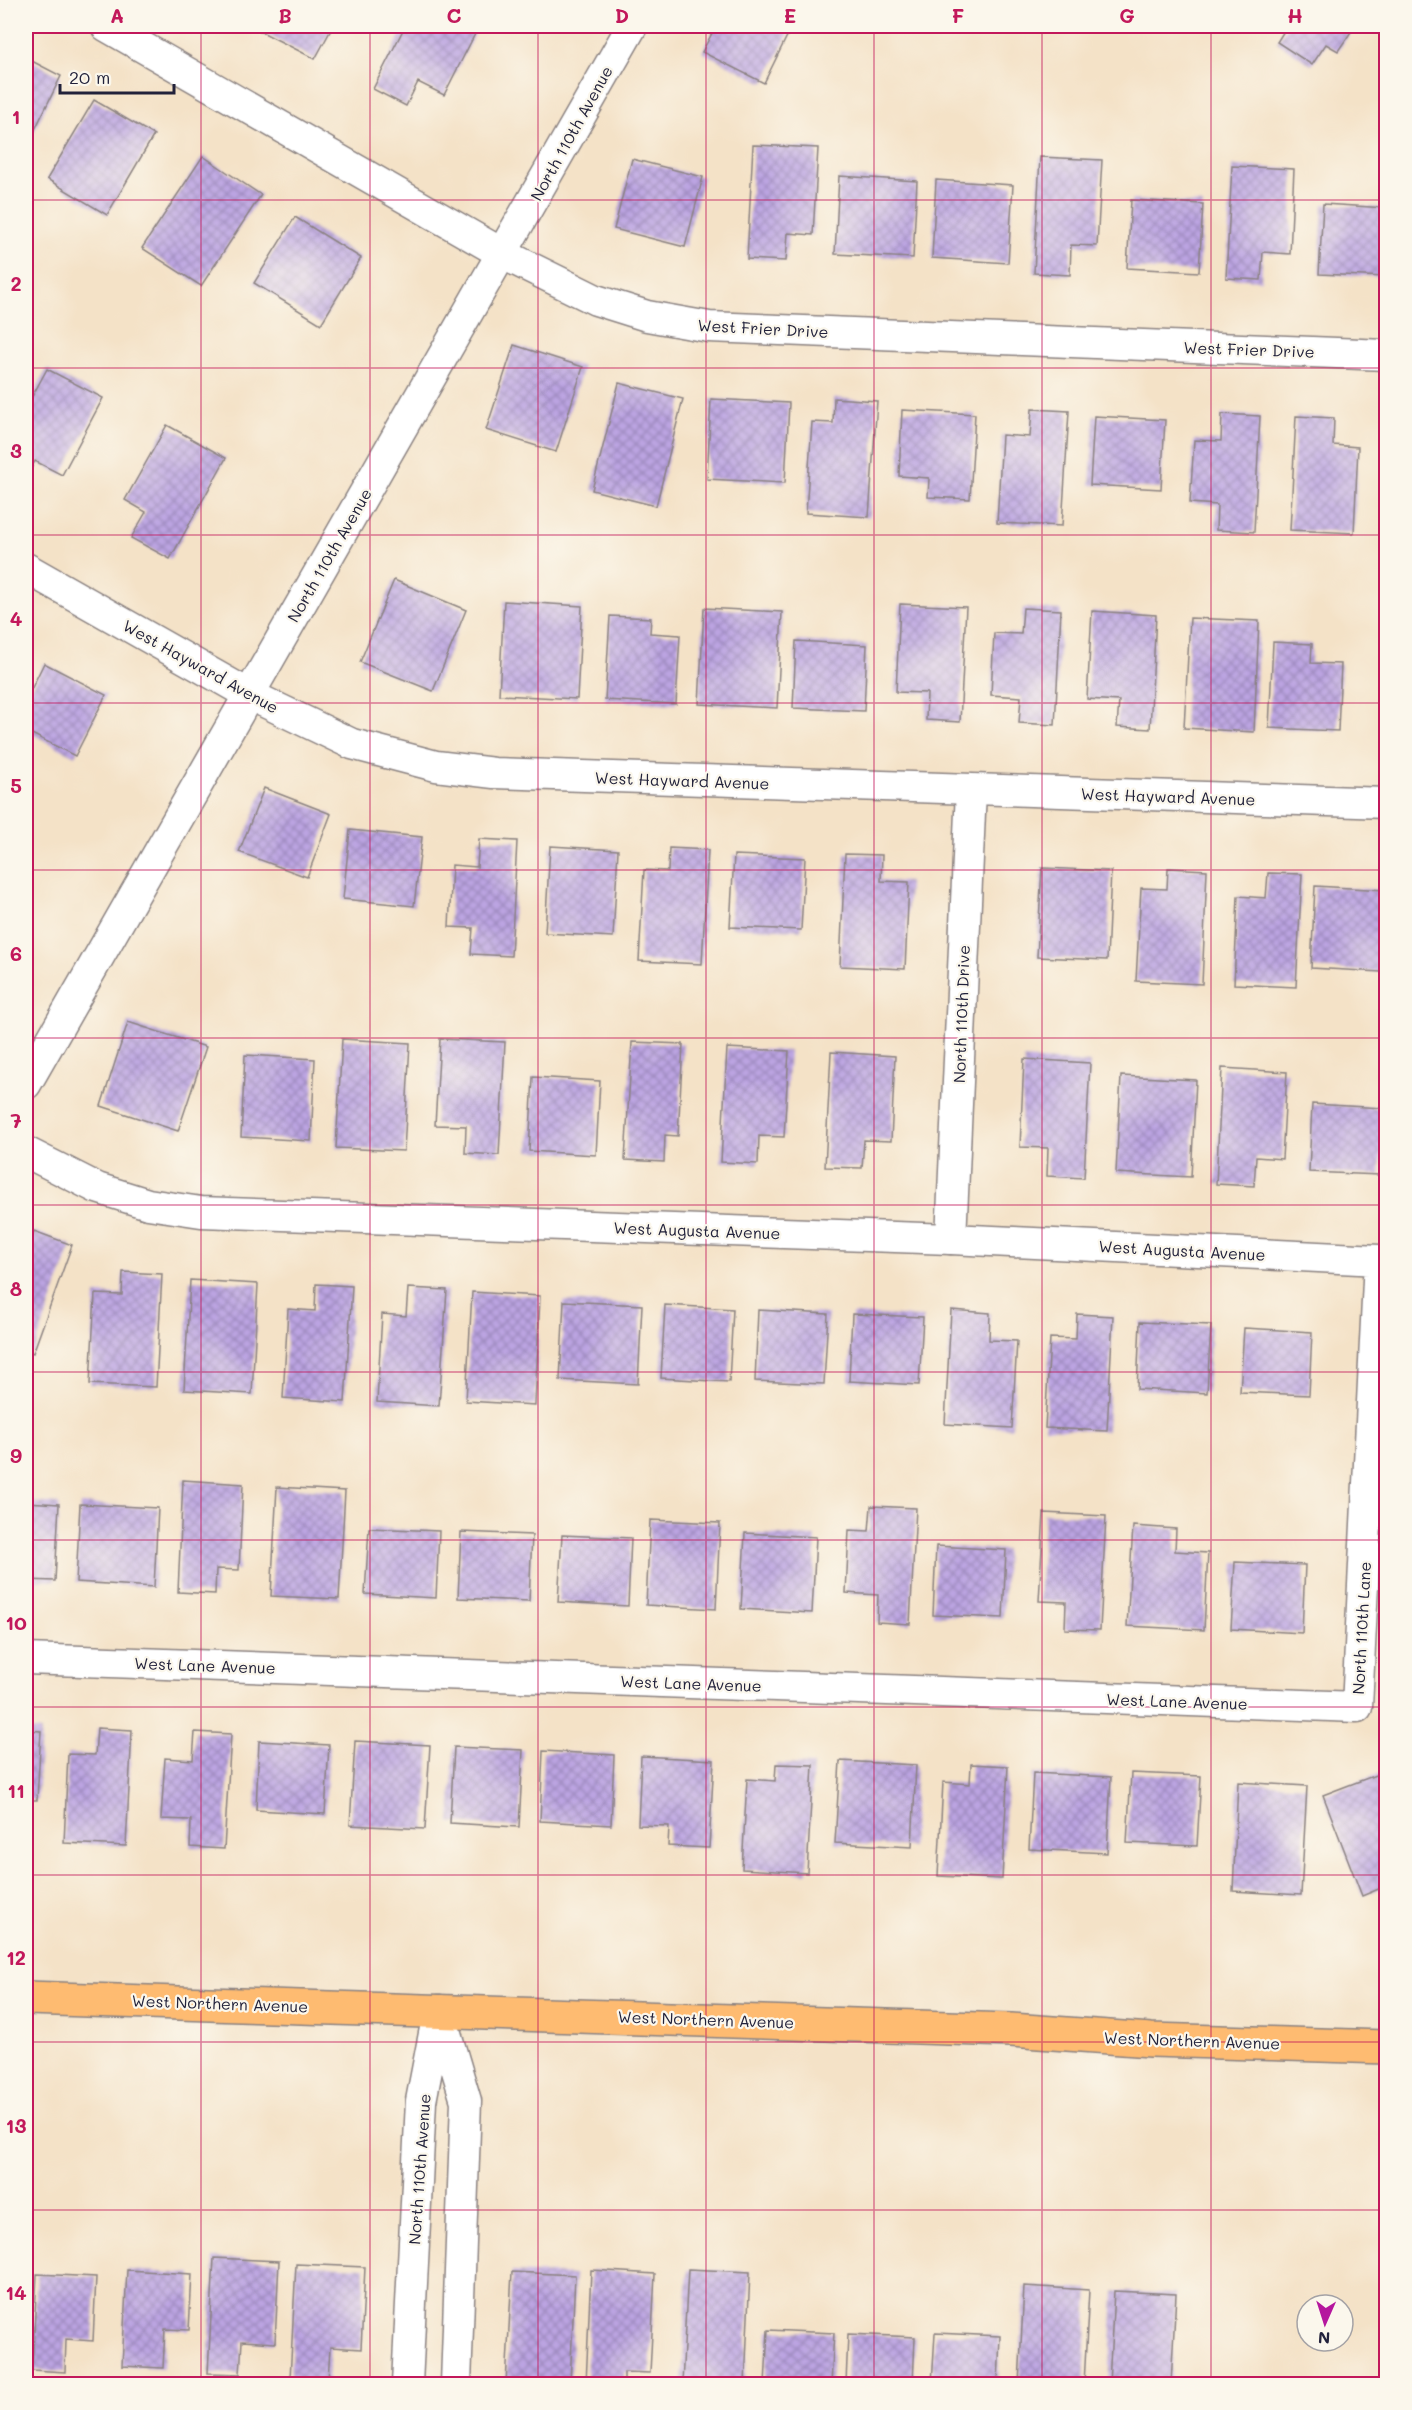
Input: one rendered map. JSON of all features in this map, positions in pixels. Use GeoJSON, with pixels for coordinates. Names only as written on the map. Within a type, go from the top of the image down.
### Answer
{"type":"FeatureCollection","features":[{"type":"Feature","properties":{"kind":"main road","name":"West Northern Avenue"},"geometry":{"type":"LineString","coordinates":[[26,1998],[1011,2030],[1151,2040],[1386,2047]]}},
{"type":"Feature","properties":{"kind":"street","name":"West Frier Drive"},"geometry":{"type":"LineString","coordinates":[[106,26],[503,254],[596,300],[647,316],[709,327],[1386,355]]}},
{"type":"Feature","properties":{"kind":"street","name":"North 110th Avenue"},"geometry":{"type":"LineString","coordinates":[[26,1084],[632,26]]}},
{"type":"Feature","properties":{"kind":"street","name":"West Hayward Avenue"},"geometry":{"type":"LineString","coordinates":[[26,568],[248,694],[352,744],[436,766],[494,773],[1386,803]]}},
{"type":"Feature","properties":{"kind":"street","name":"North 110th Drive"},"geometry":{"type":"LineString","coordinates":[[951,1239],[971,790]]}},
{"type":"Feature","properties":{"kind":"street","name":"West Augusta Avenue"},"geometry":{"type":"LineString","coordinates":[[26,1152],[98,1188],[148,1204],[201,1212],[951,1239],[1379,1260]]}},
{"type":"Feature","properties":{"kind":"street","name":"North 110th Lane"},"geometry":{"type":"LineString","coordinates":[[1357,1707],[1379,1260]]}},
{"type":"Feature","properties":{"kind":"street","name":"West Lane Avenue"},"geometry":{"type":"LineString","coordinates":[[26,1659],[1357,1707]]}},
{"type":"Feature","properties":{"kind":"street","name":"North 110th Avenue"},"geometry":{"type":"LineString","coordinates":[[407,2385],[421,2101],[439,2010]]}},
{"type":"Feature","properties":{"kind":"street"},"geometry":{"type":"LineString","coordinates":[[439,2010],[466,2101],[456,2385]]}},
{"type":"Feature","properties":{"kind":"building"},"geometry":{"type":"Polygon","coordinates":[[[250,26],[333,26],[315,59],[250,26]]]}},
{"type":"Feature","properties":{"kind":"building"},"geometry":{"type":"Polygon","coordinates":[[[405,26],[479,26],[444,95],[418,82],[406,106],[373,89],[405,26]]]}},
{"type":"Feature","properties":{"kind":"building"},"geometry":{"type":"Polygon","coordinates":[[[716,26],[792,26],[764,83],[702,52],[716,26]]]}},
{"type":"Feature","properties":{"kind":"building"},"geometry":{"type":"Polygon","coordinates":[[[1287,26],[1355,26],[1338,51],[1326,44],[1312,65],[1277,42],[1287,26]]]}},
{"type":"Feature","properties":{"kind":"building"},"geometry":{"type":"Polygon","coordinates":[[[26,58],[61,76],[26,148],[26,58]]]}},
{"type":"Feature","properties":{"kind":"building"},"geometry":{"type":"Polygon","coordinates":[[[94,100],[154,135],[107,215],[47,179],[94,100]]]}},
{"type":"Feature","properties":{"kind":"building"},"geometry":{"type":"Polygon","coordinates":[[[753,145],[818,148],[813,235],[788,233],[786,261],[747,259],[753,145]]]}},
{"type":"Feature","properties":{"kind":"building"},"geometry":{"type":"Polygon","coordinates":[[[203,156],[261,195],[201,286],[142,248],[203,156]]]}},
{"type":"Feature","properties":{"kind":"building"},"geometry":{"type":"Polygon","coordinates":[[[1040,157],[1102,160],[1097,246],[1071,245],[1070,275],[1034,273],[1040,157]]]}},
{"type":"Feature","properties":{"kind":"building"},"geometry":{"type":"Polygon","coordinates":[[[632,159],[703,177],[685,247],[614,229],[632,159]]]}},
{"type":"Feature","properties":{"kind":"building"},"geometry":{"type":"Polygon","coordinates":[[[1232,166],[1294,169],[1290,254],[1263,252],[1261,280],[1226,278],[1232,166]]]}},
{"type":"Feature","properties":{"kind":"building"},"geometry":{"type":"Polygon","coordinates":[[[839,176],[917,181],[913,258],[835,254],[839,176]]]}},
{"type":"Feature","properties":{"kind":"building"},"geometry":{"type":"Polygon","coordinates":[[[936,180],[1013,185],[1008,263],[932,258],[936,180]]]}},
{"type":"Feature","properties":{"kind":"building"},"geometry":{"type":"Polygon","coordinates":[[[1131,200],[1203,204],[1199,272],[1127,268],[1131,200]]]}},
{"type":"Feature","properties":{"kind":"building"},"geometry":{"type":"Polygon","coordinates":[[[1323,204],[1386,208],[1386,277],[1319,274],[1323,204]]]}},
{"type":"Feature","properties":{"kind":"building"},"geometry":{"type":"Polygon","coordinates":[[[295,217],[361,258],[321,324],[254,283],[295,217]]]}},
{"type":"Feature","properties":{"kind":"building"},"geometry":{"type":"Polygon","coordinates":[[[514,345],[583,367],[556,452],[486,430],[514,345]]]}},
{"type":"Feature","properties":{"kind":"building"},"geometry":{"type":"Polygon","coordinates":[[[47,369],[103,398],[62,475],[35,461],[26,479],[26,408],[47,369]]]}},
{"type":"Feature","properties":{"kind":"building"},"geometry":{"type":"Polygon","coordinates":[[[619,383],[683,399],[656,506],[592,490],[619,383]]]}},
{"type":"Feature","properties":{"kind":"building"},"geometry":{"type":"Polygon","coordinates":[[[834,398],[877,401],[869,517],[806,513],[812,422],[833,423],[834,398]]]}},
{"type":"Feature","properties":{"kind":"building"},"geometry":{"type":"Polygon","coordinates":[[[711,399],[789,403],[785,483],[707,479],[711,399]]]}},
{"type":"Feature","properties":{"kind":"building"},"geometry":{"type":"Polygon","coordinates":[[[1032,409],[1069,411],[1062,526],[997,523],[1002,435],[1030,437],[1032,409]]]}},
{"type":"Feature","properties":{"kind":"building"},"geometry":{"type":"Polygon","coordinates":[[[902,410],[975,414],[970,499],[928,497],[929,478],[899,476],[902,410]]]}},
{"type":"Feature","properties":{"kind":"building"},"geometry":{"type":"Polygon","coordinates":[[[1222,414],[1260,416],[1254,532],[1216,530],[1217,505],[1190,503],[1194,440],[1221,441],[1222,414]]]}},
{"type":"Feature","properties":{"kind":"building"},"geometry":{"type":"Polygon","coordinates":[[[1094,416],[1165,420],[1161,489],[1090,485],[1094,416]]]}},
{"type":"Feature","properties":{"kind":"building"},"geometry":{"type":"Polygon","coordinates":[[[1296,416],[1334,418],[1333,445],[1358,447],[1354,533],[1290,530],[1296,416]]]}},
{"type":"Feature","properties":{"kind":"building"},"geometry":{"type":"Polygon","coordinates":[[[167,425],[226,458],[170,559],[131,538],[146,512],[125,500],[167,425]]]}},
{"type":"Feature","properties":{"kind":"building"},"geometry":{"type":"Polygon","coordinates":[[[394,580],[466,610],[433,691],[360,662],[394,580]]]}},
{"type":"Feature","properties":{"kind":"building"},"geometry":{"type":"Polygon","coordinates":[[[504,601],[582,606],[577,699],[499,695],[504,601]]]}},
{"type":"Feature","properties":{"kind":"building"},"geometry":{"type":"Polygon","coordinates":[[[900,604],[966,607],[960,722],[926,720],[927,693],[896,692],[900,604]]]}},
{"type":"Feature","properties":{"kind":"building"},"geometry":{"type":"Polygon","coordinates":[[[704,608],[782,612],[777,708],[699,704],[704,608]]]}},
{"type":"Feature","properties":{"kind":"building"},"geometry":{"type":"Polygon","coordinates":[[[1023,608],[1061,610],[1055,725],[1019,723],[1021,697],[991,695],[994,633],[1021,634],[1023,608]]]}},
{"type":"Feature","properties":{"kind":"building"},"geometry":{"type":"Polygon","coordinates":[[[1092,611],[1156,615],[1150,729],[1117,727],[1119,701],[1087,699],[1092,611]]]}},
{"type":"Feature","properties":{"kind":"building"},"geometry":{"type":"Polygon","coordinates":[[[610,616],[651,618],[650,633],[680,635],[676,704],[605,700],[610,616]]]}},
{"type":"Feature","properties":{"kind":"building"},"geometry":{"type":"Polygon","coordinates":[[[1190,618],[1259,621],[1254,732],[1184,728],[1190,618]]]}},
{"type":"Feature","properties":{"kind":"building"},"geometry":{"type":"Polygon","coordinates":[[[796,641],[867,645],[864,711],[793,708],[796,641]]]}},
{"type":"Feature","properties":{"kind":"building"},"geometry":{"type":"Polygon","coordinates":[[[1273,642],[1312,644],[1311,663],[1341,664],[1338,731],[1269,728],[1273,642]]]}},
{"type":"Feature","properties":{"kind":"building"},"geometry":{"type":"Polygon","coordinates":[[[44,663],[106,695],[75,756],[26,731],[26,700],[44,663]]]}},
{"type":"Feature","properties":{"kind":"building"},"geometry":{"type":"Polygon","coordinates":[[[264,788],[331,814],[307,877],[239,852],[264,788]]]}},
{"type":"Feature","properties":{"kind":"building"},"geometry":{"type":"Polygon","coordinates":[[[350,830],[422,837],[414,906],[343,899],[350,830]]]}},
{"type":"Feature","properties":{"kind":"building"},"geometry":{"type":"Polygon","coordinates":[[[479,839],[517,841],[511,956],[471,954],[473,928],[449,927],[452,865],[477,867],[479,839]]]}},
{"type":"Feature","properties":{"kind":"building"},"geometry":{"type":"Polygon","coordinates":[[[550,846],[618,850],[613,937],[545,933],[550,846]]]}},
{"type":"Feature","properties":{"kind":"building"},"geometry":{"type":"Polygon","coordinates":[[[669,848],[708,850],[702,964],[639,961],[644,870],[668,871],[669,848]]]}},
{"type":"Feature","properties":{"kind":"building"},"geometry":{"type":"Polygon","coordinates":[[[845,854],[882,855],[881,881],[909,882],[905,969],[840,966],[845,854]]]}},
{"type":"Feature","properties":{"kind":"building"},"geometry":{"type":"Polygon","coordinates":[[[734,855],[805,858],[801,930],[730,927],[734,855]]]}},
{"type":"Feature","properties":{"kind":"building"},"geometry":{"type":"Polygon","coordinates":[[[1042,868],[1111,871],[1107,960],[1037,957],[1042,868]]]}},
{"type":"Feature","properties":{"kind":"building"},"geometry":{"type":"Polygon","coordinates":[[[1168,868],[1207,870],[1202,984],[1136,981],[1141,888],[1167,889],[1168,868]]]}},
{"type":"Feature","properties":{"kind":"building"},"geometry":{"type":"Polygon","coordinates":[[[1268,873],[1302,874],[1296,987],[1234,984],[1238,896],[1266,898],[1268,873]]]}},
{"type":"Feature","properties":{"kind":"building"},"geometry":{"type":"Polygon","coordinates":[[[1315,886],[1385,890],[1381,972],[1311,968],[1315,886]]]}},
{"type":"Feature","properties":{"kind":"building"},"geometry":{"type":"Polygon","coordinates":[[[128,1022],[206,1047],[178,1131],[101,1106],[128,1022]]]}},
{"type":"Feature","properties":{"kind":"building"},"geometry":{"type":"Polygon","coordinates":[[[342,1039],[410,1043],[404,1151],[336,1148],[342,1039]]]}},
{"type":"Feature","properties":{"kind":"building"},"geometry":{"type":"Polygon","coordinates":[[[440,1039],[505,1042],[499,1155],[465,1153],[466,1126],[435,1125],[440,1039]]]}},
{"type":"Feature","properties":{"kind":"building"},"geometry":{"type":"Polygon","coordinates":[[[632,1042],[683,1044],[678,1136],[665,1135],[664,1162],[625,1160],[632,1042]]]}},
{"type":"Feature","properties":{"kind":"building"},"geometry":{"type":"Polygon","coordinates":[[[727,1048],[789,1051],[784,1137],[759,1136],[758,1164],[721,1162],[727,1048]]]}},
{"type":"Feature","properties":{"kind":"building"},"geometry":{"type":"Polygon","coordinates":[[[831,1052],[895,1056],[891,1141],[864,1140],[862,1168],[825,1167],[831,1052]]]}},
{"type":"Feature","properties":{"kind":"building"},"geometry":{"type":"Polygon","coordinates":[[[245,1055],[315,1059],[311,1141],[241,1137],[245,1055]]]}},
{"type":"Feature","properties":{"kind":"building"},"geometry":{"type":"Polygon","coordinates":[[[1024,1059],[1090,1063],[1084,1178],[1047,1176],[1048,1148],[1020,1147],[1024,1059]]]}},
{"type":"Feature","properties":{"kind":"building"},"geometry":{"type":"Polygon","coordinates":[[[1222,1068],[1287,1072],[1282,1159],[1256,1157],[1254,1186],[1216,1184],[1222,1068]]]}},
{"type":"Feature","properties":{"kind":"building"},"geometry":{"type":"Polygon","coordinates":[[[1121,1076],[1196,1080],[1191,1177],[1116,1173],[1121,1076]]]}},
{"type":"Feature","properties":{"kind":"building"},"geometry":{"type":"Polygon","coordinates":[[[533,1077],[600,1081],[596,1155],[529,1151],[533,1077]]]}},
{"type":"Feature","properties":{"kind":"building"},"geometry":{"type":"Polygon","coordinates":[[[1312,1104],[1383,1108],[1380,1175],[1309,1172],[1312,1104]]]}},
{"type":"Feature","properties":{"kind":"building"},"geometry":{"type":"Polygon","coordinates":[[[34,1231],[72,1245],[33,1353],[26,1350],[26,1256],[34,1231]]]}},
{"type":"Feature","properties":{"kind":"building"},"geometry":{"type":"Polygon","coordinates":[[[123,1272],[162,1274],[156,1387],[90,1384],[95,1294],[122,1295],[123,1272]]]}},
{"type":"Feature","properties":{"kind":"building"},"geometry":{"type":"Polygon","coordinates":[[[190,1280],[258,1284],[252,1394],[184,1390],[190,1280]]]}},
{"type":"Feature","properties":{"kind":"building"},"geometry":{"type":"Polygon","coordinates":[[[316,1284],[352,1286],[345,1402],[283,1398],[288,1309],[315,1311],[316,1284]]]}},
{"type":"Feature","properties":{"kind":"building"},"geometry":{"type":"Polygon","coordinates":[[[408,1288],[447,1290],[439,1406],[377,1402],[382,1314],[406,1316],[408,1288]]]}},
{"type":"Feature","properties":{"kind":"building"},"geometry":{"type":"Polygon","coordinates":[[[472,1292],[540,1296],[535,1405],[466,1401],[472,1292]]]}},
{"type":"Feature","properties":{"kind":"building"},"geometry":{"type":"Polygon","coordinates":[[[564,1301],[642,1305],[638,1384],[560,1380],[564,1301]]]}},
{"type":"Feature","properties":{"kind":"building"},"geometry":{"type":"Polygon","coordinates":[[[665,1305],[733,1309],[729,1382],[661,1378],[665,1305]]]}},
{"type":"Feature","properties":{"kind":"building"},"geometry":{"type":"Polygon","coordinates":[[[758,1310],[828,1314],[824,1384],[755,1381],[758,1310]]]}},
{"type":"Feature","properties":{"kind":"building"},"geometry":{"type":"Polygon","coordinates":[[[951,1310],[990,1313],[989,1340],[1017,1341],[1012,1428],[945,1424],[951,1310]]]}},
{"type":"Feature","properties":{"kind":"building"},"geometry":{"type":"Polygon","coordinates":[[[852,1314],[923,1317],[919,1385],[849,1381],[852,1314]]]}},
{"type":"Feature","properties":{"kind":"building"},"geometry":{"type":"Polygon","coordinates":[[[1077,1314],[1113,1316],[1107,1431],[1045,1428],[1050,1338],[1076,1339],[1077,1314]]]}},
{"type":"Feature","properties":{"kind":"building"},"geometry":{"type":"Polygon","coordinates":[[[1140,1322],[1211,1325],[1207,1393],[1137,1389],[1140,1322]]]}},
{"type":"Feature","properties":{"kind":"building"},"geometry":{"type":"Polygon","coordinates":[[[1244,1328],[1312,1332],[1309,1395],[1240,1392],[1244,1328]]]}},
{"type":"Feature","properties":{"kind":"building"},"geometry":{"type":"Polygon","coordinates":[[[183,1480],[243,1484],[239,1570],[216,1569],[215,1594],[178,1592],[183,1480]]]}},
{"type":"Feature","properties":{"kind":"building"},"geometry":{"type":"Polygon","coordinates":[[[277,1487],[345,1491],[339,1599],[271,1596],[277,1487]]]}},
{"type":"Feature","properties":{"kind":"building"},"geometry":{"type":"Polygon","coordinates":[[[26,1502],[59,1504],[55,1581],[26,1580],[26,1502]]]}},
{"type":"Feature","properties":{"kind":"building"},"geometry":{"type":"Polygon","coordinates":[[[80,1504],[158,1508],[154,1587],[76,1582],[80,1504]]]}},
{"type":"Feature","properties":{"kind":"building"},"geometry":{"type":"Polygon","coordinates":[[[871,1506],[916,1508],[910,1624],[877,1622],[878,1595],[846,1593],[849,1530],[869,1531],[871,1506]]]}},
{"type":"Feature","properties":{"kind":"building"},"geometry":{"type":"Polygon","coordinates":[[[1044,1513],[1106,1516],[1100,1630],[1065,1629],[1066,1602],[1039,1601],[1044,1513]]]}},
{"type":"Feature","properties":{"kind":"building"},"geometry":{"type":"Polygon","coordinates":[[[650,1520],[720,1523],[716,1609],[646,1605],[650,1520]]]}},
{"type":"Feature","properties":{"kind":"building"},"geometry":{"type":"Polygon","coordinates":[[[1133,1526],[1176,1529],[1175,1551],[1208,1553],[1204,1630],[1127,1626],[1133,1526]]]}},
{"type":"Feature","properties":{"kind":"building"},"geometry":{"type":"Polygon","coordinates":[[[369,1528],[439,1531],[436,1598],[365,1594],[369,1528]]]}},
{"type":"Feature","properties":{"kind":"building"},"geometry":{"type":"Polygon","coordinates":[[[461,1532],[532,1535],[529,1601],[458,1598],[461,1532]]]}},
{"type":"Feature","properties":{"kind":"building"},"geometry":{"type":"Polygon","coordinates":[[[745,1533],[816,1537],[812,1613],[741,1609],[745,1533]]]}},
{"type":"Feature","properties":{"kind":"building"},"geometry":{"type":"Polygon","coordinates":[[[562,1535],[631,1538],[628,1606],[558,1602],[562,1535]]]}},
{"type":"Feature","properties":{"kind":"building"},"geometry":{"type":"Polygon","coordinates":[[[936,1546],[1006,1550],[1003,1618],[933,1615],[936,1546]]]}},
{"type":"Feature","properties":{"kind":"building"},"geometry":{"type":"Polygon","coordinates":[[[1235,1562],[1305,1565],[1302,1633],[1231,1629],[1235,1562]]]}},
{"type":"Feature","properties":{"kind":"building"},"geometry":{"type":"Polygon","coordinates":[[[97,1728],[132,1730],[126,1846],[64,1843],[68,1754],[95,1755],[97,1728]]]}},
{"type":"Feature","properties":{"kind":"building"},"geometry":{"type":"Polygon","coordinates":[[[26,1730],[41,1731],[37,1800],[26,1800],[26,1730]]]}},
{"type":"Feature","properties":{"kind":"building"},"geometry":{"type":"Polygon","coordinates":[[[195,1732],[231,1734],[224,1849],[190,1847],[191,1820],[161,1819],[165,1758],[193,1760],[195,1732]]]}},
{"type":"Feature","properties":{"kind":"building"},"geometry":{"type":"Polygon","coordinates":[[[259,1741],[329,1745],[325,1814],[256,1810],[259,1741]]]}},
{"type":"Feature","properties":{"kind":"building"},"geometry":{"type":"Polygon","coordinates":[[[355,1741],[430,1745],[425,1829],[350,1825],[355,1741]]]}},
{"type":"Feature","properties":{"kind":"building"},"geometry":{"type":"Polygon","coordinates":[[[454,1747],[523,1750],[519,1827],[450,1823],[454,1747]]]}},
{"type":"Feature","properties":{"kind":"building"},"geometry":{"type":"Polygon","coordinates":[[[543,1751],[614,1755],[611,1825],[540,1821],[543,1751]]]}},
{"type":"Feature","properties":{"kind":"building"},"geometry":{"type":"Polygon","coordinates":[[[641,1756],[714,1760],[709,1848],[668,1846],[669,1826],[638,1825],[641,1756]]]}},
{"type":"Feature","properties":{"kind":"building"},"geometry":{"type":"Polygon","coordinates":[[[840,1761],[916,1765],[912,1847],[835,1843],[840,1761]]]}},
{"type":"Feature","properties":{"kind":"building"},"geometry":{"type":"Polygon","coordinates":[[[776,1764],[813,1765],[807,1873],[742,1869],[747,1779],[775,1781],[776,1764]]]}},
{"type":"Feature","properties":{"kind":"building"},"geometry":{"type":"Polygon","coordinates":[[[971,1764],[1008,1766],[1002,1879],[938,1876],[943,1782],[970,1784],[971,1764]]]}},
{"type":"Feature","properties":{"kind":"building"},"geometry":{"type":"Polygon","coordinates":[[[1386,1771],[1386,1886],[1362,1896],[1323,1795],[1386,1771]]]}},
{"type":"Feature","properties":{"kind":"building"},"geometry":{"type":"Polygon","coordinates":[[[1033,1773],[1111,1777],[1107,1853],[1029,1849],[1033,1773]]]}},
{"type":"Feature","properties":{"kind":"building"},"geometry":{"type":"Polygon","coordinates":[[[1131,1773],[1201,1776],[1197,1846],[1127,1843],[1131,1773]]]}},
{"type":"Feature","properties":{"kind":"building"},"geometry":{"type":"Polygon","coordinates":[[[1238,1782],[1307,1786],[1301,1895],[1233,1891],[1238,1782]]]}},
{"type":"Feature","properties":{"kind":"building"},"geometry":{"type":"Polygon","coordinates":[[[214,2258],[279,2261],[275,2343],[242,2341],[240,2374],[208,2373],[214,2258]]]}},
{"type":"Feature","properties":{"kind":"building"},"geometry":{"type":"Polygon","coordinates":[[[296,2264],[365,2267],[361,2349],[330,2347],[328,2381],[290,2379],[296,2264]]]}},
{"type":"Feature","properties":{"kind":"building"},"geometry":{"type":"Polygon","coordinates":[[[688,2269],[750,2272],[745,2384],[682,2384],[688,2269]]]}},
{"type":"Feature","properties":{"kind":"building"},"geometry":{"type":"Polygon","coordinates":[[[127,2270],[192,2274],[189,2330],[165,2329],[163,2368],[122,2366],[127,2270]]]}},
{"type":"Feature","properties":{"kind":"building"},"geometry":{"type":"Polygon","coordinates":[[[591,2270],[655,2274],[650,2373],[624,2372],[624,2384],[586,2384],[591,2270]]]}},
{"type":"Feature","properties":{"kind":"building"},"geometry":{"type":"Polygon","coordinates":[[[512,2272],[575,2275],[570,2384],[506,2384],[512,2272]]]}},
{"type":"Feature","properties":{"kind":"building"},"geometry":{"type":"Polygon","coordinates":[[[37,2274],[96,2277],[93,2341],[66,2339],[65,2372],[32,2370],[37,2274]]]}},
{"type":"Feature","properties":{"kind":"building"},"geometry":{"type":"Polygon","coordinates":[[[1024,2286],[1089,2290],[1084,2384],[1019,2384],[1024,2286]]]}},
{"type":"Feature","properties":{"kind":"building"},"geometry":{"type":"Polygon","coordinates":[[[1114,2291],[1176,2294],[1171,2384],[1109,2384],[1114,2291]]]}},
{"type":"Feature","properties":{"kind":"building"},"geometry":{"type":"Polygon","coordinates":[[[768,2330],[834,2333],[831,2384],[765,2384],[768,2330]]]}},
{"type":"Feature","properties":{"kind":"building"},"geometry":{"type":"Polygon","coordinates":[[[935,2333],[1000,2336],[998,2384],[932,2384],[935,2333]]]}},
{"type":"Feature","properties":{"kind":"building"},"geometry":{"type":"Polygon","coordinates":[[[848,2334],[915,2337],[913,2384],[846,2384],[848,2334]]]}}]}
